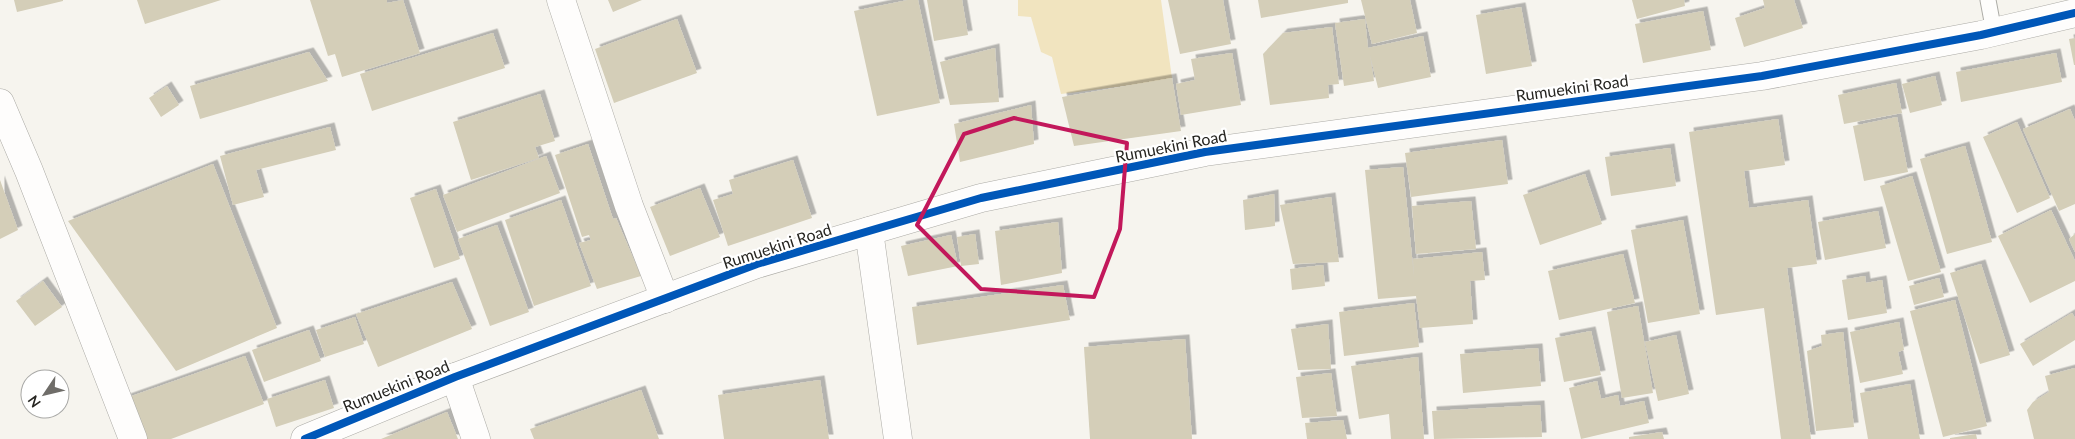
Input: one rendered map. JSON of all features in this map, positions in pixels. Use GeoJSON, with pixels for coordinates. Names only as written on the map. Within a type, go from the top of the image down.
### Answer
{"type":"FeatureCollection","features":[{"type":"Feature","properties":{"kind":"street"},"geometry":{"type":"LineString","coordinates":[[561,0],[629,206],[665,298]]}},
{"type":"Feature","properties":{"kind":"street","name":"Rumuekini Road"},"geometry":{"type":"LineString","coordinates":[[305,439],[455,377],[757,264],[981,198],[1205,152],[1762,76],[1994,32],[2075,13]]}},
{"type":"Feature","properties":{"kind":"street"},"geometry":{"type":"LineString","coordinates":[[0,102],[29,171],[133,439]]}},
{"type":"Feature","properties":{"kind":"street"},"geometry":{"type":"LineString","coordinates":[[869,231],[898,439]]}},
{"type":"Feature","properties":{"kind":"street"},"geometry":{"type":"LineString","coordinates":[[455,377],[476,439]]}},
{"type":"Feature","properties":{"kind":"lane"},"geometry":{"type":"LineString","coordinates":[[1988,0],[1994,32]]}},
{"type":"Feature","properties":{"kind":"highlighted area"},"geometry":{"type":"Polygon","coordinates":[[[1014,118],[1127,143],[1120,229],[1094,297],[981,289],[917,225],[964,134],[1014,118]]]}},
{"type":"Feature","properties":{"kind":"shaded area"},"geometry":{"type":"Polygon","coordinates":[[[1018,0],[1161,0],[1172,78],[1157,82],[1061,94],[1052,57],[1041,52],[1031,17],[1018,16],[1018,0]]]}},
{"type":"Feature","properties":{"kind":"building"},"geometry":{"type":"Polygon","coordinates":[[[14,0],[63,0],[63,1],[17,12],[14,0]]]}},
{"type":"Feature","properties":{"kind":"building"},"geometry":{"type":"Polygon","coordinates":[[[137,0],[221,0],[145,24],[137,0]]]}},
{"type":"Feature","properties":{"kind":"building"},"geometry":{"type":"Polygon","coordinates":[[[310,0],[387,0],[387,3],[403,0],[420,53],[342,77],[335,54],[328,56],[310,0]]]}},
{"type":"Feature","properties":{"kind":"building"},"geometry":{"type":"Polygon","coordinates":[[[608,0],[642,0],[613,12],[608,0]]]}},
{"type":"Feature","properties":{"kind":"building"},"geometry":{"type":"Polygon","coordinates":[[[908,0],[918,0],[940,103],[877,116],[854,11],[908,0]]]}},
{"type":"Feature","properties":{"kind":"building"},"geometry":{"type":"Polygon","coordinates":[[[927,0],[962,0],[968,35],[934,41],[927,0]]]}},
{"type":"Feature","properties":{"kind":"building"},"geometry":{"type":"Polygon","coordinates":[[[1168,0],[1223,0],[1231,44],[1180,54],[1168,0]]]}},
{"type":"Feature","properties":{"kind":"building"},"geometry":{"type":"Polygon","coordinates":[[[1258,0],[1348,0],[1348,3],[1261,18],[1258,0]]]}},
{"type":"Feature","properties":{"kind":"building"},"geometry":{"type":"Polygon","coordinates":[[[1361,0],[1410,0],[1417,33],[1372,44],[1361,0]]]}},
{"type":"Feature","properties":{"kind":"building"},"geometry":{"type":"Polygon","coordinates":[[[1632,0],[1684,0],[1685,6],[1637,19],[1632,0]]]}},
{"type":"Feature","properties":{"kind":"building"},"geometry":{"type":"Polygon","coordinates":[[[1763,0],[1794,0],[1803,28],[1744,47],[1735,18],[1765,8],[1763,0]]]}},
{"type":"Feature","properties":{"kind":"building"},"geometry":{"type":"Polygon","coordinates":[[[1521,7],[1532,66],[1486,74],[1476,15],[1521,7]]]}},
{"type":"Feature","properties":{"kind":"building"},"geometry":{"type":"Polygon","coordinates":[[[1703,11],[1711,50],[1643,63],[1635,24],[1703,11]]]}},
{"type":"Feature","properties":{"kind":"building"},"geometry":{"type":"Polygon","coordinates":[[[677,19],[697,73],[614,103],[595,49],[677,19]]]}},
{"type":"Feature","properties":{"kind":"building"},"geometry":{"type":"Polygon","coordinates":[[[1365,19],[1368,48],[1423,36],[1431,77],[1378,88],[1370,55],[1374,81],[1344,86],[1335,23],[1365,19]]]}},
{"type":"Feature","properties":{"kind":"building"},"geometry":{"type":"Polygon","coordinates":[[[1332,27],[1339,84],[1328,85],[1329,98],[1270,105],[1263,54],[1283,33],[1332,27]]]}},
{"type":"Feature","properties":{"kind":"building"},"geometry":{"type":"Polygon","coordinates":[[[493,33],[505,68],[372,111],[360,74],[493,33]]]}},
{"type":"Feature","properties":{"kind":"building"},"geometry":{"type":"Polygon","coordinates":[[[2075,38],[2075,65],[2074,65],[2069,39],[2075,38]]]}},
{"type":"Feature","properties":{"kind":"building"},"geometry":{"type":"Polygon","coordinates":[[[995,48],[999,102],[950,105],[940,62],[995,48]]]}},
{"type":"Feature","properties":{"kind":"building"},"geometry":{"type":"Polygon","coordinates":[[[309,52],[328,81],[200,119],[190,86],[309,52]]]}},
{"type":"Feature","properties":{"kind":"building"},"geometry":{"type":"Polygon","coordinates":[[[1232,53],[1241,105],[1181,115],[1176,84],[1195,80],[1191,59],[1232,53]]]}},
{"type":"Feature","properties":{"kind":"building"},"geometry":{"type":"Polygon","coordinates":[[[2056,53],[2062,82],[1961,102],[1956,72],[2056,53]]]}},
{"type":"Feature","properties":{"kind":"building"},"geometry":{"type":"Polygon","coordinates":[[[1935,76],[1942,105],[1910,113],[1902,84],[1935,76]]]}},
{"type":"Feature","properties":{"kind":"building"},"geometry":{"type":"Polygon","coordinates":[[[1172,78],[1181,131],[1074,146],[1062,97],[1172,78]]]}},
{"type":"Feature","properties":{"kind":"building"},"geometry":{"type":"Polygon","coordinates":[[[1896,83],[1902,113],[1844,124],[1838,95],[1896,83]]]}},
{"type":"Feature","properties":{"kind":"building"},"geometry":{"type":"Polygon","coordinates":[[[167,86],[179,105],[161,117],[149,98],[167,86]]]}},
{"type":"Feature","properties":{"kind":"building"},"geometry":{"type":"Polygon","coordinates":[[[540,94],[555,141],[535,147],[539,158],[471,180],[453,122],[540,94]]]}},
{"type":"Feature","properties":{"kind":"building"},"geometry":{"type":"Polygon","coordinates":[[[1031,105],[1034,144],[960,162],[954,124],[1031,105]]]}},
{"type":"Feature","properties":{"kind":"building"},"geometry":{"type":"Polygon","coordinates":[[[2070,109],[2075,121],[2075,204],[2059,211],[2023,129],[2070,109]]]}},
{"type":"Feature","properties":{"kind":"building"},"geometry":{"type":"Polygon","coordinates":[[[1897,117],[1908,172],[1864,181],[1853,126],[1897,117]]]}},
{"type":"Feature","properties":{"kind":"building"},"geometry":{"type":"Polygon","coordinates":[[[1778,119],[1785,165],[1744,171],[1749,208],[1808,200],[1817,264],[1787,268],[1811,439],[1781,439],[1764,308],[1716,315],[1689,132],[1778,119]]]}},
{"type":"Feature","properties":{"kind":"building"},"geometry":{"type":"Polygon","coordinates":[[[2017,122],[2050,198],[2017,213],[1983,137],[2017,122]]]}},
{"type":"Feature","properties":{"kind":"building"},"geometry":{"type":"Polygon","coordinates":[[[330,127],[336,150],[256,170],[264,197],[233,205],[220,156],[330,127]]]}},
{"type":"Feature","properties":{"kind":"building"},"geometry":{"type":"Polygon","coordinates":[[[1502,140],[1508,184],[1411,197],[1405,153],[1502,140]]]}},
{"type":"Feature","properties":{"kind":"building"},"geometry":{"type":"Polygon","coordinates":[[[588,144],[613,219],[616,218],[641,276],[597,289],[579,243],[591,240],[589,235],[582,237],[555,155],[588,144]]]}},
{"type":"Feature","properties":{"kind":"building"},"geometry":{"type":"Polygon","coordinates":[[[1965,146],[1992,242],[1947,254],[1920,159],[1965,146]]]}},
{"type":"Feature","properties":{"kind":"building"},"geometry":{"type":"Polygon","coordinates":[[[1670,148],[1676,186],[1611,196],[1605,157],[1670,148]]]}},
{"type":"Feature","properties":{"kind":"building"},"geometry":{"type":"Polygon","coordinates":[[[546,156],[560,193],[457,232],[443,195],[546,156]]]}},
{"type":"Feature","properties":{"kind":"building"},"geometry":{"type":"Polygon","coordinates":[[[793,160],[812,218],[728,246],[713,200],[733,194],[729,180],[793,160]]]}},
{"type":"Feature","properties":{"kind":"building"},"geometry":{"type":"Polygon","coordinates":[[[213,164],[277,328],[176,371],[68,221],[213,164]]]}},
{"type":"Feature","properties":{"kind":"building"},"geometry":{"type":"Polygon","coordinates":[[[1403,167],[1414,277],[1413,259],[1482,252],[1485,280],[1470,281],[1473,324],[1420,328],[1416,296],[1378,299],[1365,170],[1403,167]]]}},
{"type":"Feature","properties":{"kind":"building"},"geometry":{"type":"Polygon","coordinates":[[[1585,174],[1602,224],[1540,245],[1523,195],[1585,174]]]}},
{"type":"Feature","properties":{"kind":"building"},"geometry":{"type":"Polygon","coordinates":[[[1912,176],[1941,272],[1908,281],[1880,186],[1912,176]]]}},
{"type":"Feature","properties":{"kind":"building"},"geometry":{"type":"Polygon","coordinates":[[[0,180],[18,230],[0,239],[0,180]]]}},
{"type":"Feature","properties":{"kind":"building"},"geometry":{"type":"Polygon","coordinates":[[[700,188],[720,237],[670,256],[650,207],[700,188]]]}},
{"type":"Feature","properties":{"kind":"building"},"geometry":{"type":"Polygon","coordinates":[[[436,189],[460,259],[434,268],[410,198],[436,189]]]}},
{"type":"Feature","properties":{"kind":"building"},"geometry":{"type":"Polygon","coordinates":[[[1274,194],[1275,226],[1245,230],[1243,200],[1274,194]]]}},
{"type":"Feature","properties":{"kind":"building"},"geometry":{"type":"Polygon","coordinates":[[[1331,197],[1339,262],[1293,264],[1280,205],[1331,197]]]}},
{"type":"Feature","properties":{"kind":"building"},"geometry":{"type":"Polygon","coordinates":[[[561,200],[591,286],[534,306],[505,220],[561,200]]]}},
{"type":"Feature","properties":{"kind":"building"},"geometry":{"type":"Polygon","coordinates":[[[1471,201],[1476,249],[1416,254],[1412,206],[1471,201]]]}},
{"type":"Feature","properties":{"kind":"building"},"geometry":{"type":"Polygon","coordinates":[[[2051,210],[2075,261],[2075,281],[2030,303],[1998,236],[2051,210]]]}},
{"type":"Feature","properties":{"kind":"building"},"geometry":{"type":"Polygon","coordinates":[[[1878,211],[1886,248],[1825,260],[1818,222],[1878,211]]]}},
{"type":"Feature","properties":{"kind":"building"},"geometry":{"type":"Polygon","coordinates":[[[1683,220],[1700,314],[1648,323],[1631,230],[1683,220]]]}},
{"type":"Feature","properties":{"kind":"building"},"geometry":{"type":"Polygon","coordinates":[[[1058,222],[1062,273],[1001,285],[995,231],[1058,222]]]}},
{"type":"Feature","properties":{"kind":"building"},"geometry":{"type":"Polygon","coordinates":[[[497,225],[529,312],[490,326],[458,239],[497,225]]]}},
{"type":"Feature","properties":{"kind":"building"},"geometry":{"type":"Polygon","coordinates":[[[975,234],[979,264],[961,266],[957,237],[975,234]]]}},
{"type":"Feature","properties":{"kind":"building"},"geometry":{"type":"Polygon","coordinates":[[[2075,234],[2075,252],[2069,239],[2075,234]]]}},
{"type":"Feature","properties":{"kind":"building"},"geometry":{"type":"Polygon","coordinates":[[[951,235],[958,266],[908,276],[901,246],[951,235]]]}},
{"type":"Feature","properties":{"kind":"building"},"geometry":{"type":"Polygon","coordinates":[[[1623,254],[1635,303],[1559,320],[1548,271],[1623,254]]]}},
{"type":"Feature","properties":{"kind":"building"},"geometry":{"type":"Polygon","coordinates":[[[1981,264],[2010,355],[1980,364],[1950,273],[1981,264]]]}},
{"type":"Feature","properties":{"kind":"building"},"geometry":{"type":"Polygon","coordinates":[[[1323,265],[1325,286],[1292,290],[1290,269],[1323,265]]]}},
{"type":"Feature","properties":{"kind":"building"},"geometry":{"type":"Polygon","coordinates":[[[1865,276],[1866,283],[1882,280],[1887,313],[1848,320],[1842,280],[1865,276]]]}},
{"type":"Feature","properties":{"kind":"building"},"geometry":{"type":"Polygon","coordinates":[[[1939,278],[1944,297],[1914,305],[1909,286],[1939,278]]]}},
{"type":"Feature","properties":{"kind":"building"},"geometry":{"type":"Polygon","coordinates":[[[43,281],[62,307],[35,326],[16,301],[43,281]]]}},
{"type":"Feature","properties":{"kind":"building"},"geometry":{"type":"Polygon","coordinates":[[[452,282],[472,329],[378,367],[356,314],[452,282]]]}},
{"type":"Feature","properties":{"kind":"building"},"geometry":{"type":"Polygon","coordinates":[[[1063,285],[1070,320],[917,345],[912,307],[1063,285]]]}},
{"type":"Feature","properties":{"kind":"building"},"geometry":{"type":"Polygon","coordinates":[[[1955,300],[1987,426],[1943,437],[1910,311],[1955,300]]]}},
{"type":"Feature","properties":{"kind":"building"},"geometry":{"type":"Polygon","coordinates":[[[1414,303],[1419,347],[1344,356],[1339,312],[1414,303]]]}},
{"type":"Feature","properties":{"kind":"building"},"geometry":{"type":"Polygon","coordinates":[[[1638,306],[1653,393],[1622,398],[1607,312],[1638,306]]]}},
{"type":"Feature","properties":{"kind":"building"},"geometry":{"type":"Polygon","coordinates":[[[2072,313],[2075,318],[2075,340],[2033,366],[2020,344],[2072,313]]]}},
{"type":"Feature","properties":{"kind":"building"},"geometry":{"type":"Polygon","coordinates":[[[355,317],[364,344],[325,357],[316,330],[355,317]]]}},
{"type":"Feature","properties":{"kind":"building"},"geometry":{"type":"Polygon","coordinates":[[[1899,322],[1904,350],[1898,352],[1903,374],[1860,383],[1850,332],[1899,322]]]}},
{"type":"Feature","properties":{"kind":"building"},"geometry":{"type":"Polygon","coordinates":[[[1328,324],[1331,369],[1298,370],[1291,329],[1328,324]]]}},
{"type":"Feature","properties":{"kind":"building"},"geometry":{"type":"Polygon","coordinates":[[[309,330],[321,361],[264,382],[252,350],[309,330]]]}},
{"type":"Feature","properties":{"kind":"building"},"geometry":{"type":"Polygon","coordinates":[[[1591,331],[1601,375],[1564,382],[1555,338],[1591,331]]]}},
{"type":"Feature","properties":{"kind":"building"},"geometry":{"type":"Polygon","coordinates":[[[1843,332],[1854,427],[1816,431],[1807,351],[1822,346],[1821,335],[1843,332]]]}},
{"type":"Feature","properties":{"kind":"building"},"geometry":{"type":"Polygon","coordinates":[[[1676,335],[1689,394],[1658,401],[1645,342],[1676,335]]]}},
{"type":"Feature","properties":{"kind":"building"},"geometry":{"type":"Polygon","coordinates":[[[1185,339],[1192,439],[1090,439],[1084,347],[1185,339]]]}},
{"type":"Feature","properties":{"kind":"building"},"geometry":{"type":"Polygon","coordinates":[[[1538,348],[1541,386],[1463,393],[1460,354],[1538,348]]]}},
{"type":"Feature","properties":{"kind":"building"},"geometry":{"type":"Polygon","coordinates":[[[245,356],[264,404],[171,439],[144,439],[126,398],[245,356]]]}},
{"type":"Feature","properties":{"kind":"building"},"geometry":{"type":"Polygon","coordinates":[[[1418,357],[1424,439],[1391,439],[1389,414],[1359,419],[1351,366],[1418,357]]]}},
{"type":"Feature","properties":{"kind":"building"},"geometry":{"type":"Polygon","coordinates":[[[2075,368],[2075,439],[2034,439],[2027,410],[2033,402],[2049,392],[2045,376],[2075,368]]]}},
{"type":"Feature","properties":{"kind":"building"},"geometry":{"type":"Polygon","coordinates":[[[1331,373],[1337,416],[1302,418],[1296,377],[1331,373]]]}},
{"type":"Feature","properties":{"kind":"building"},"geometry":{"type":"Polygon","coordinates":[[[325,380],[334,408],[276,427],[267,399],[325,380]]]}},
{"type":"Feature","properties":{"kind":"building"},"geometry":{"type":"Polygon","coordinates":[[[820,380],[829,439],[724,439],[718,395],[820,380]]]}},
{"type":"Feature","properties":{"kind":"building"},"geometry":{"type":"Polygon","coordinates":[[[1597,381],[1601,399],[1618,395],[1620,406],[1644,401],[1649,423],[1581,439],[1569,388],[1597,381]]]}},
{"type":"Feature","properties":{"kind":"building"},"geometry":{"type":"Polygon","coordinates":[[[1910,384],[1920,439],[1868,439],[1860,393],[1910,384]]]}},
{"type":"Feature","properties":{"kind":"building"},"geometry":{"type":"Polygon","coordinates":[[[641,390],[659,439],[534,439],[530,429],[641,390]]]}},
{"type":"Feature","properties":{"kind":"building"},"geometry":{"type":"Polygon","coordinates":[[[1540,405],[1542,437],[1434,439],[1432,411],[1540,405]]]}},
{"type":"Feature","properties":{"kind":"building"},"geometry":{"type":"Polygon","coordinates":[[[447,412],[458,439],[381,439],[447,412]]]}},
{"type":"Feature","properties":{"kind":"building"},"geometry":{"type":"Polygon","coordinates":[[[1343,420],[1347,439],[1307,439],[1305,423],[1343,420]]]}},
{"type":"Feature","properties":{"kind":"building"},"geometry":{"type":"Polygon","coordinates":[[[1662,432],[1664,439],[1629,439],[1629,437],[1662,432]]]}},
{"type":"Feature","properties":{"kind":"building"},"geometry":{"type":"Polygon","coordinates":[[[1976,434],[1977,439],[1950,439],[1950,438],[1976,434]]]}},
{"type":"Feature","properties":{"kind":"cycle path"},"geometry":{"type":"LineString","coordinates":[[305,439],[455,377],[757,264],[981,198],[1205,152],[1762,76],[1981,35],[2075,13]]}}]}
